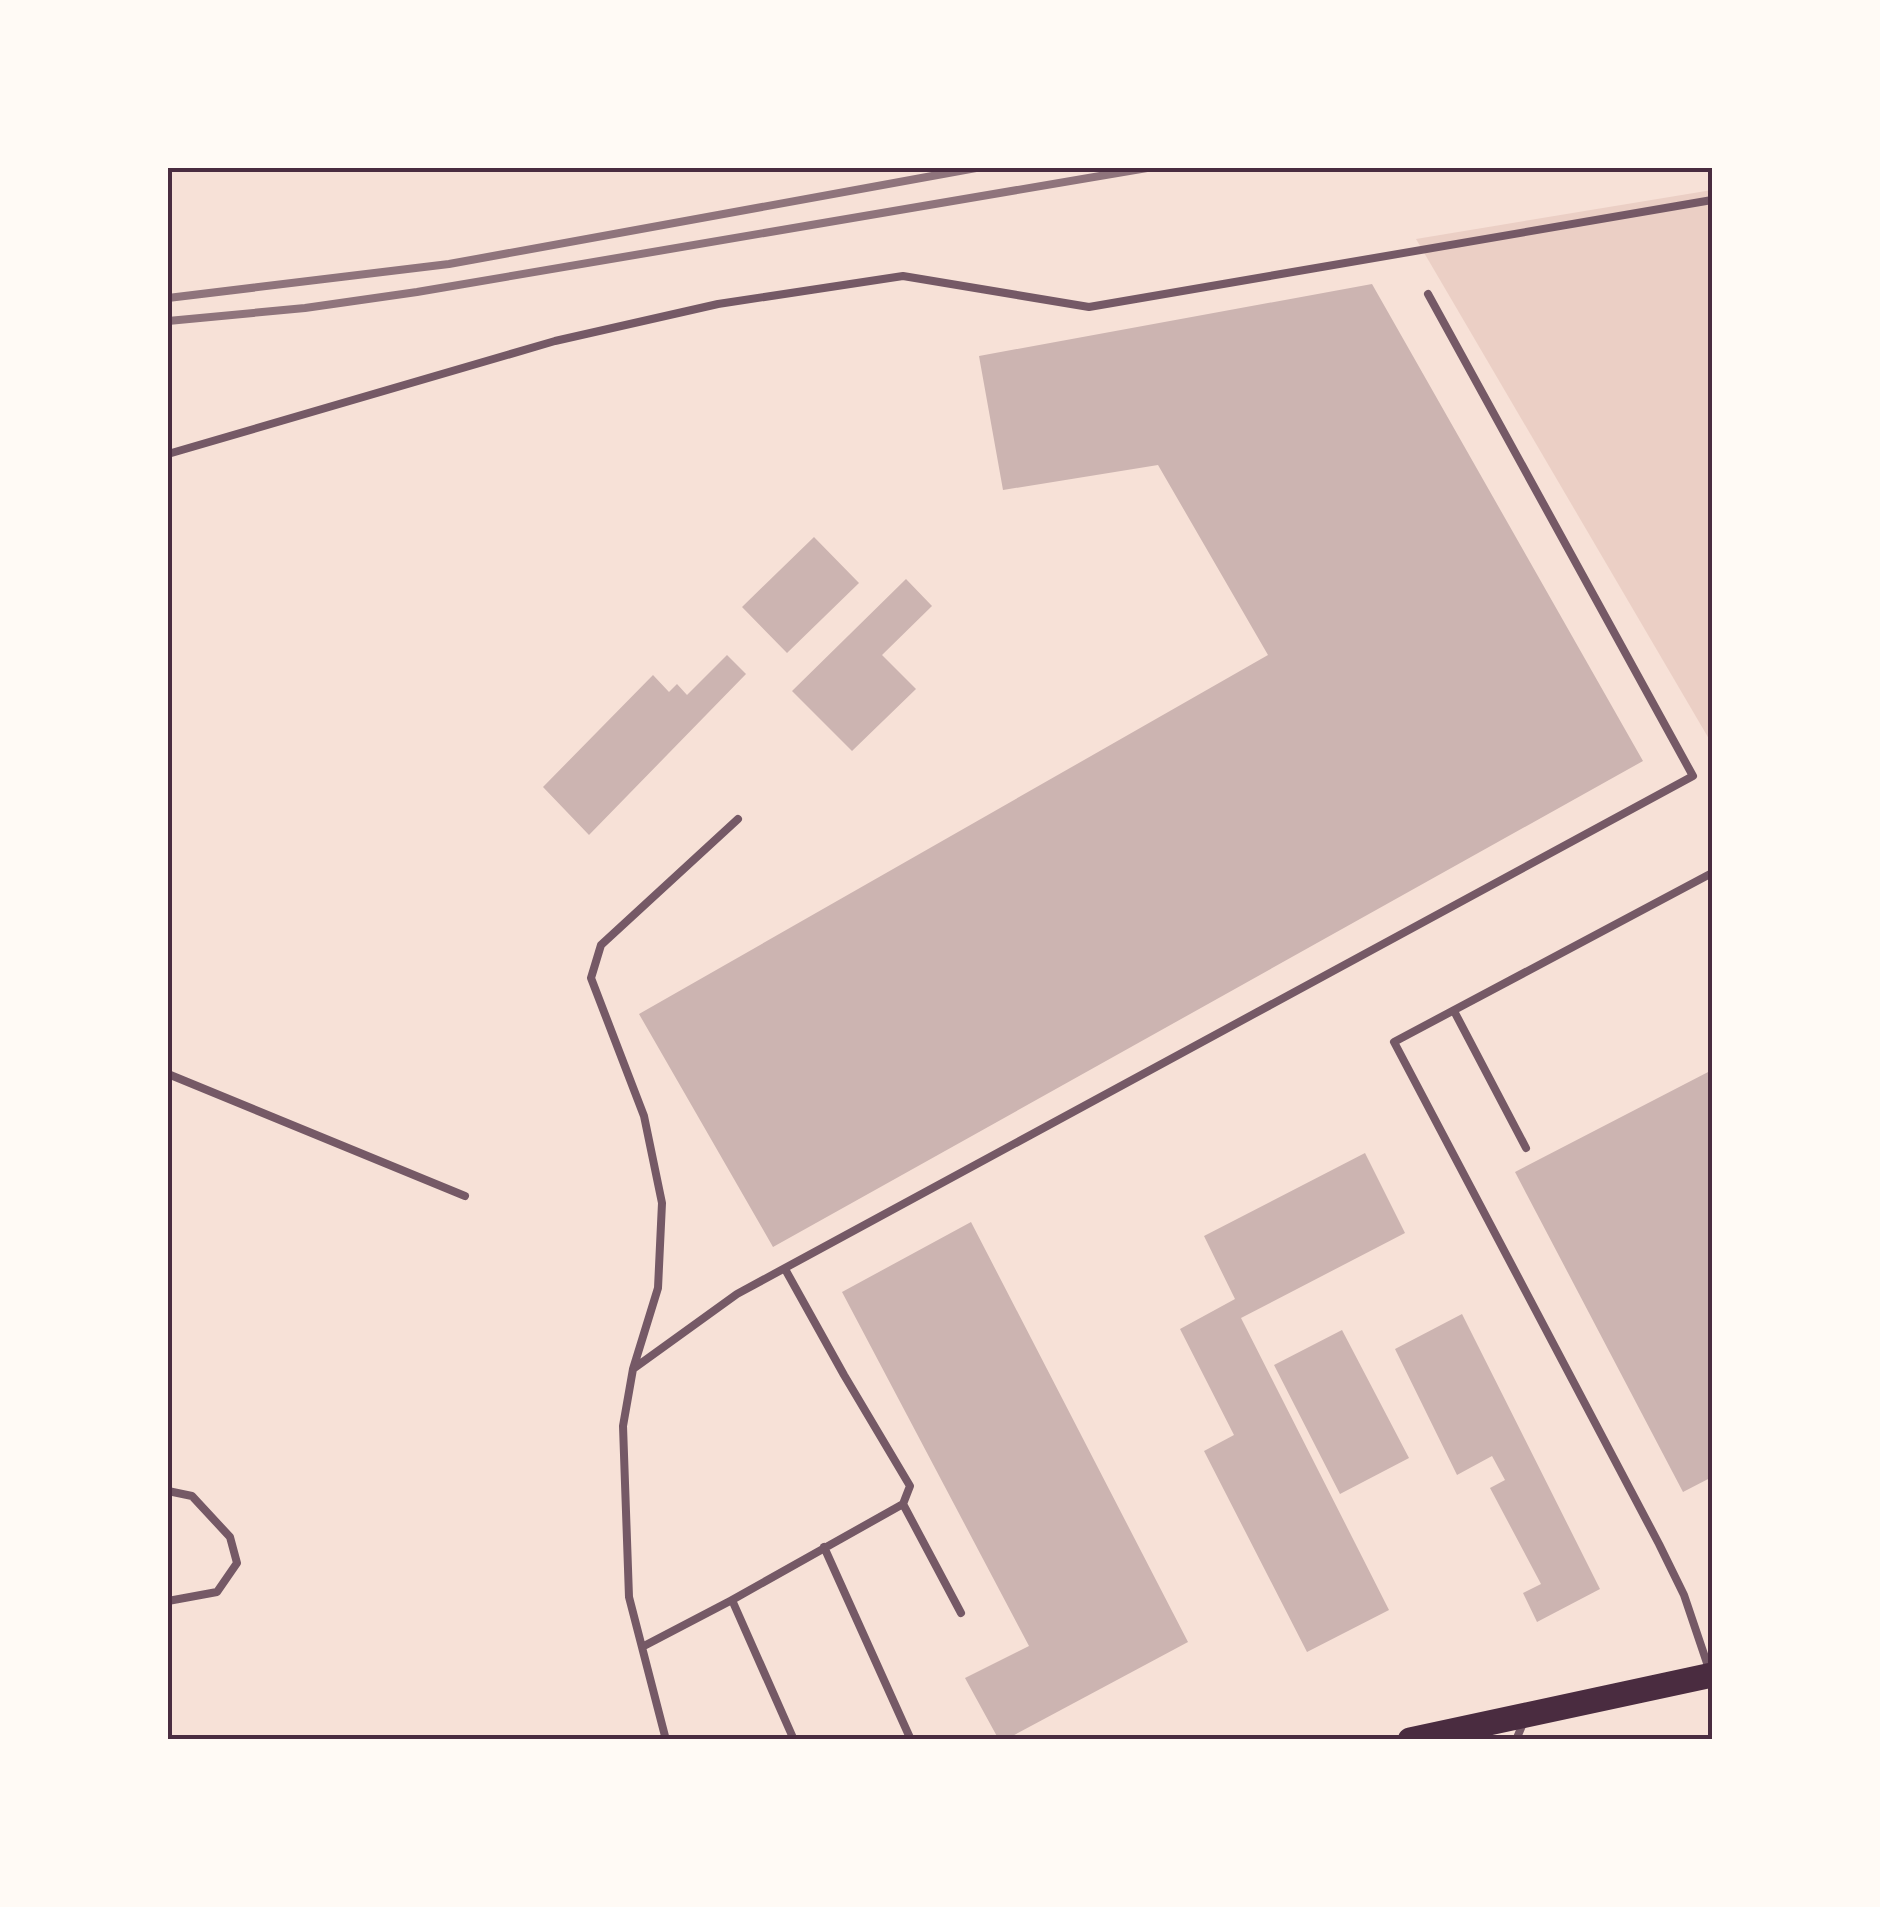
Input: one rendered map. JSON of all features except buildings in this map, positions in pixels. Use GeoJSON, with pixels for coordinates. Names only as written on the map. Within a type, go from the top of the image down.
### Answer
{"type":"FeatureCollection","features":[{"type":"Feature","properties":{"kind":"main road"},"geometry":{"type":"LineString","coordinates":[[1410,1740],[1712,1675]]}},
{"type":"Feature","properties":{"kind":"lane"},"geometry":{"type":"LineString","coordinates":[[168,454],[554,342],[718,304],[903,276],[1089,307],[1712,200]]}},
{"type":"Feature","properties":{"kind":"lane"},"geometry":{"type":"LineString","coordinates":[[633,1369],[738,1294],[1693,776],[1428,294]]}},
{"type":"Feature","properties":{"kind":"lane"},"geometry":{"type":"LineString","coordinates":[[666,1740],[629,1598],[623,1426],[633,1369],[658,1288],[662,1202],[644,1116],[591,978],[601,946],[738,818]]}},
{"type":"Feature","properties":{"kind":"lane"},"geometry":{"type":"LineString","coordinates":[[1712,873],[1394,1042],[1659,1544],[1684,1594],[1712,1675]]}},
{"type":"Feature","properties":{"kind":"lane"},"geometry":{"type":"LineString","coordinates":[[1454,1011],[1526,1148]]}},
{"type":"Feature","properties":{"kind":"lane"},"geometry":{"type":"LineString","coordinates":[[168,1074],[465,1196]]}},
{"type":"Feature","properties":{"kind":"lane"},"geometry":{"type":"LineString","coordinates":[[642,1647],[903,1504],[910,1486],[785,1269]]}},
{"type":"Feature","properties":{"kind":"lane"},"geometry":{"type":"LineString","coordinates":[[168,1491],[192,1496],[230,1537],[236,1563],[218,1592],[168,1601]]}},
{"type":"Feature","properties":{"kind":"lane"},"geometry":{"type":"LineString","coordinates":[[903,1504],[961,1613]]}},
{"type":"Feature","properties":{"kind":"lane"},"geometry":{"type":"LineString","coordinates":[[824,1547],[911,1740]]}},
{"type":"Feature","properties":{"kind":"lane"},"geometry":{"type":"LineString","coordinates":[[732,1600],[794,1740]]}},
{"type":"Feature","properties":{"kind":"lane"},"geometry":{"type":"LineString","coordinates":[[1516,1740],[1526,1714]]}},
{"type":"Feature","properties":{"kind":"shaded area"},"geometry":{"type":"Polygon","coordinates":[[[1712,190],[1712,744],[1416,239],[1712,190]]]}},
{"type":"Feature","properties":{"kind":"railway"},"geometry":{"type":"LineString","coordinates":[[168,298],[449,264],[976,168]]}},
{"type":"Feature","properties":{"kind":"railway"},"geometry":{"type":"LineString","coordinates":[[168,321],[417,292],[1147,168]]}}]}
